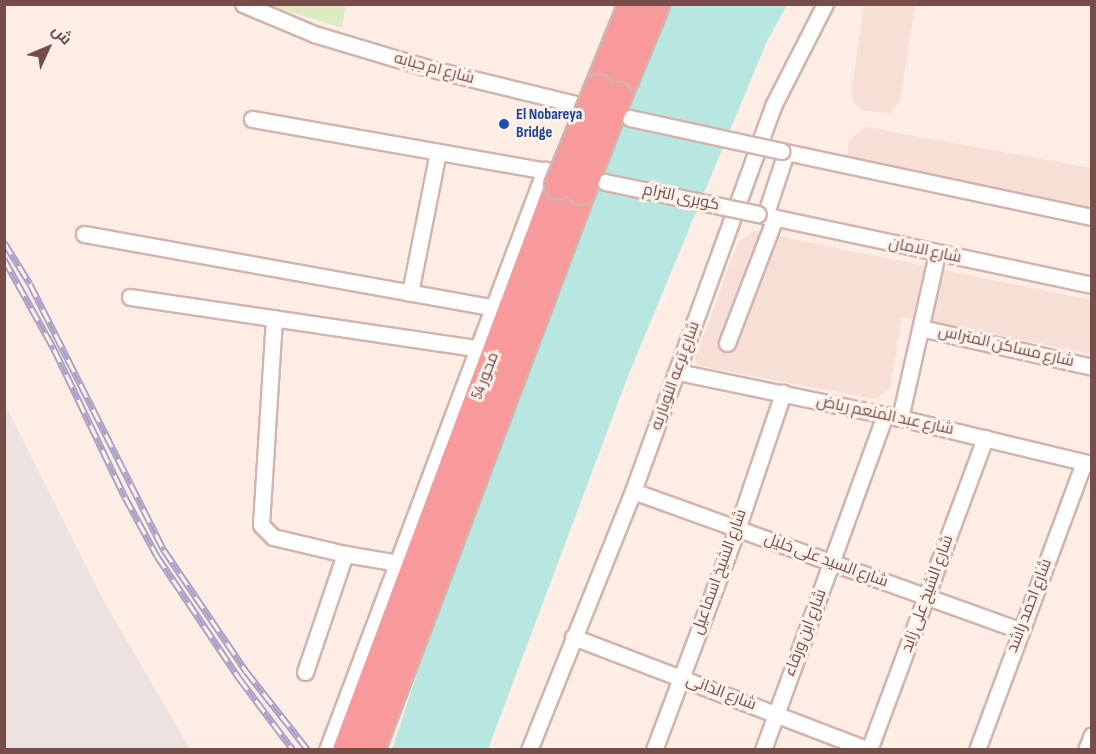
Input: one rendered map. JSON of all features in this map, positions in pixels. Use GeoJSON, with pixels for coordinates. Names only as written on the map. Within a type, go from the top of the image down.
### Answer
{"type":"FeatureCollection","features":[{"type":"Feature","properties":{"kind":"highway","name":"محور 54"},"geometry":{"type":"LineString","coordinates":[[615,101],[632,4]]}},
{"type":"Feature","properties":{"kind":"highway","name":"محور 54"},"geometry":{"type":"LineString","coordinates":[[346,750],[572,182],[615,101],[655,4]]}},
{"type":"Feature","properties":{"kind":"highway","name":"محور 54"},"geometry":{"type":"LineString","coordinates":[[370,750],[572,182]]}},
{"type":"Feature","properties":{"kind":"street","name":"شارع ام جبابه"},"geometry":{"type":"LineString","coordinates":[[243,4],[314,34],[424,67],[615,101]]}},
{"type":"Feature","properties":{"kind":"street","name":"شارع ترعه النوباريه"},"geometry":{"type":"LineString","coordinates":[[530,750],[678,372],[774,104],[825,4]]}},
{"type":"Feature","properties":{"kind":"street"},"geometry":{"type":"LineString","coordinates":[[615,101],[784,151],[1092,217]]}},
{"type":"Feature","properties":{"kind":"street","name":"كوبرى الترام"},"geometry":{"type":"LineString","coordinates":[[252,119],[438,152],[572,182],[766,216]]}},
{"type":"Feature","properties":{"kind":"street"},"geometry":{"type":"LineString","coordinates":[[727,343],[784,151]]}},
{"type":"Feature","properties":{"kind":"street"},"geometry":{"type":"LineString","coordinates":[[410,292],[438,152]]}},
{"type":"Feature","properties":{"kind":"street"},"geometry":{"type":"LineString","coordinates":[[327,750],[399,563],[491,307],[572,182]]}},
{"type":"Feature","properties":{"kind":"street","name":"شارع الامان"},"geometry":{"type":"LineString","coordinates":[[766,216],[1092,285]]}},
{"type":"Feature","properties":{"kind":"street"},"geometry":{"type":"LineString","coordinates":[[84,234],[491,307]]}},
{"type":"Feature","properties":{"kind":"street","name":"شارع ابن ورقاء"},"geometry":{"type":"LineString","coordinates":[[763,750],[832,563],[893,417],[921,328],[937,254]]}},
{"type":"Feature","properties":{"kind":"street"},"geometry":{"type":"LineString","coordinates":[[130,297],[476,348]]}},
{"type":"Feature","properties":{"kind":"street"},"geometry":{"type":"LineString","coordinates":[[274,318],[261,525],[273,537],[345,554],[399,563]]}},
{"type":"Feature","properties":{"kind":"street","name":"شارع مساكن المتراس"},"geometry":{"type":"LineString","coordinates":[[921,328],[1092,367]]}},
{"type":"Feature","properties":{"kind":"street","name":"شارع عبد المنعم رياض"},"geometry":{"type":"LineString","coordinates":[[678,372],[893,417],[1088,463]]}},
{"type":"Feature","properties":{"kind":"street","name":"شارع الشيخ اسماعيل"},"geometry":{"type":"LineString","coordinates":[[654,750],[737,528],[783,393]]}},
{"type":"Feature","properties":{"kind":"street","name":"شارع الشيخ على زايد"},"geometry":{"type":"LineString","coordinates":[[869,750],[985,438]]}},
{"type":"Feature","properties":{"kind":"street","name":"شارع احمد راشد"},"geometry":{"type":"LineString","coordinates":[[977,750],[1020,630],[1088,463]]}},
{"type":"Feature","properties":{"kind":"street","name":"شارع السيد على خليل"},"geometry":{"type":"LineString","coordinates":[[633,491],[1020,630]]}},
{"type":"Feature","properties":{"kind":"street"},"geometry":{"type":"LineString","coordinates":[[304,672],[345,554]]}},
{"type":"Feature","properties":{"kind":"street","name":"شارع الدانى"},"geometry":{"type":"LineString","coordinates":[[573,637],[869,750]]}},
{"type":"Feature","properties":{"kind":"street"},"geometry":{"type":"LineString","coordinates":[[1086,750],[1092,735]]}},
{"type":"Feature","properties":{"kind":"shaded area"},"geometry":{"type":"Polygon","coordinates":[[[864,4],[915,5],[900,101],[890,113],[865,111],[855,104],[851,95],[864,4]]]}},
{"type":"Feature","properties":{"kind":"shaded area"},"geometry":{"type":"Polygon","coordinates":[[[866,127],[1091,168],[1091,210],[858,162],[847,155],[849,140],[866,127]]]}},
{"type":"Feature","properties":{"kind":"shaded area"},"geometry":{"type":"Polygon","coordinates":[[[754,231],[1091,300],[1091,354],[902,317],[890,388],[876,399],[699,366],[695,359],[738,242],[754,231]]]}},
{"type":"Feature","properties":{"kind":"shaded area"},"geometry":{"type":"Polygon","coordinates":[[[4,403],[104,602],[190,749],[5,749],[4,403]]]}},
{"type":"Feature","properties":{"kind":"green space"},"geometry":{"type":"Polygon","coordinates":[[[270,5],[346,5],[342,28],[270,5]]]}},
{"type":"Feature","properties":{"kind":"water"},"geometry":{"type":"Polygon","coordinates":[[[671,5],[787,5],[767,41],[628,376],[488,749],[392,750],[451,569],[553,295],[671,5]]]}},
{"type":"Feature","properties":{"kind":"railway"},"geometry":{"type":"LineString","coordinates":[[4,242],[30,284],[164,550],[246,671],[308,750]]}},
{"type":"Feature","properties":{"kind":"railway"},"geometry":{"type":"LineString","coordinates":[[4,259],[54,349],[125,497],[157,556],[239,678],[293,750]]}},
{"type":"Feature","properties":{"kind":"place","name":"El Nobareya Bridge"},"geometry":{"type":"Point","coordinates":[504,124]}}]}
